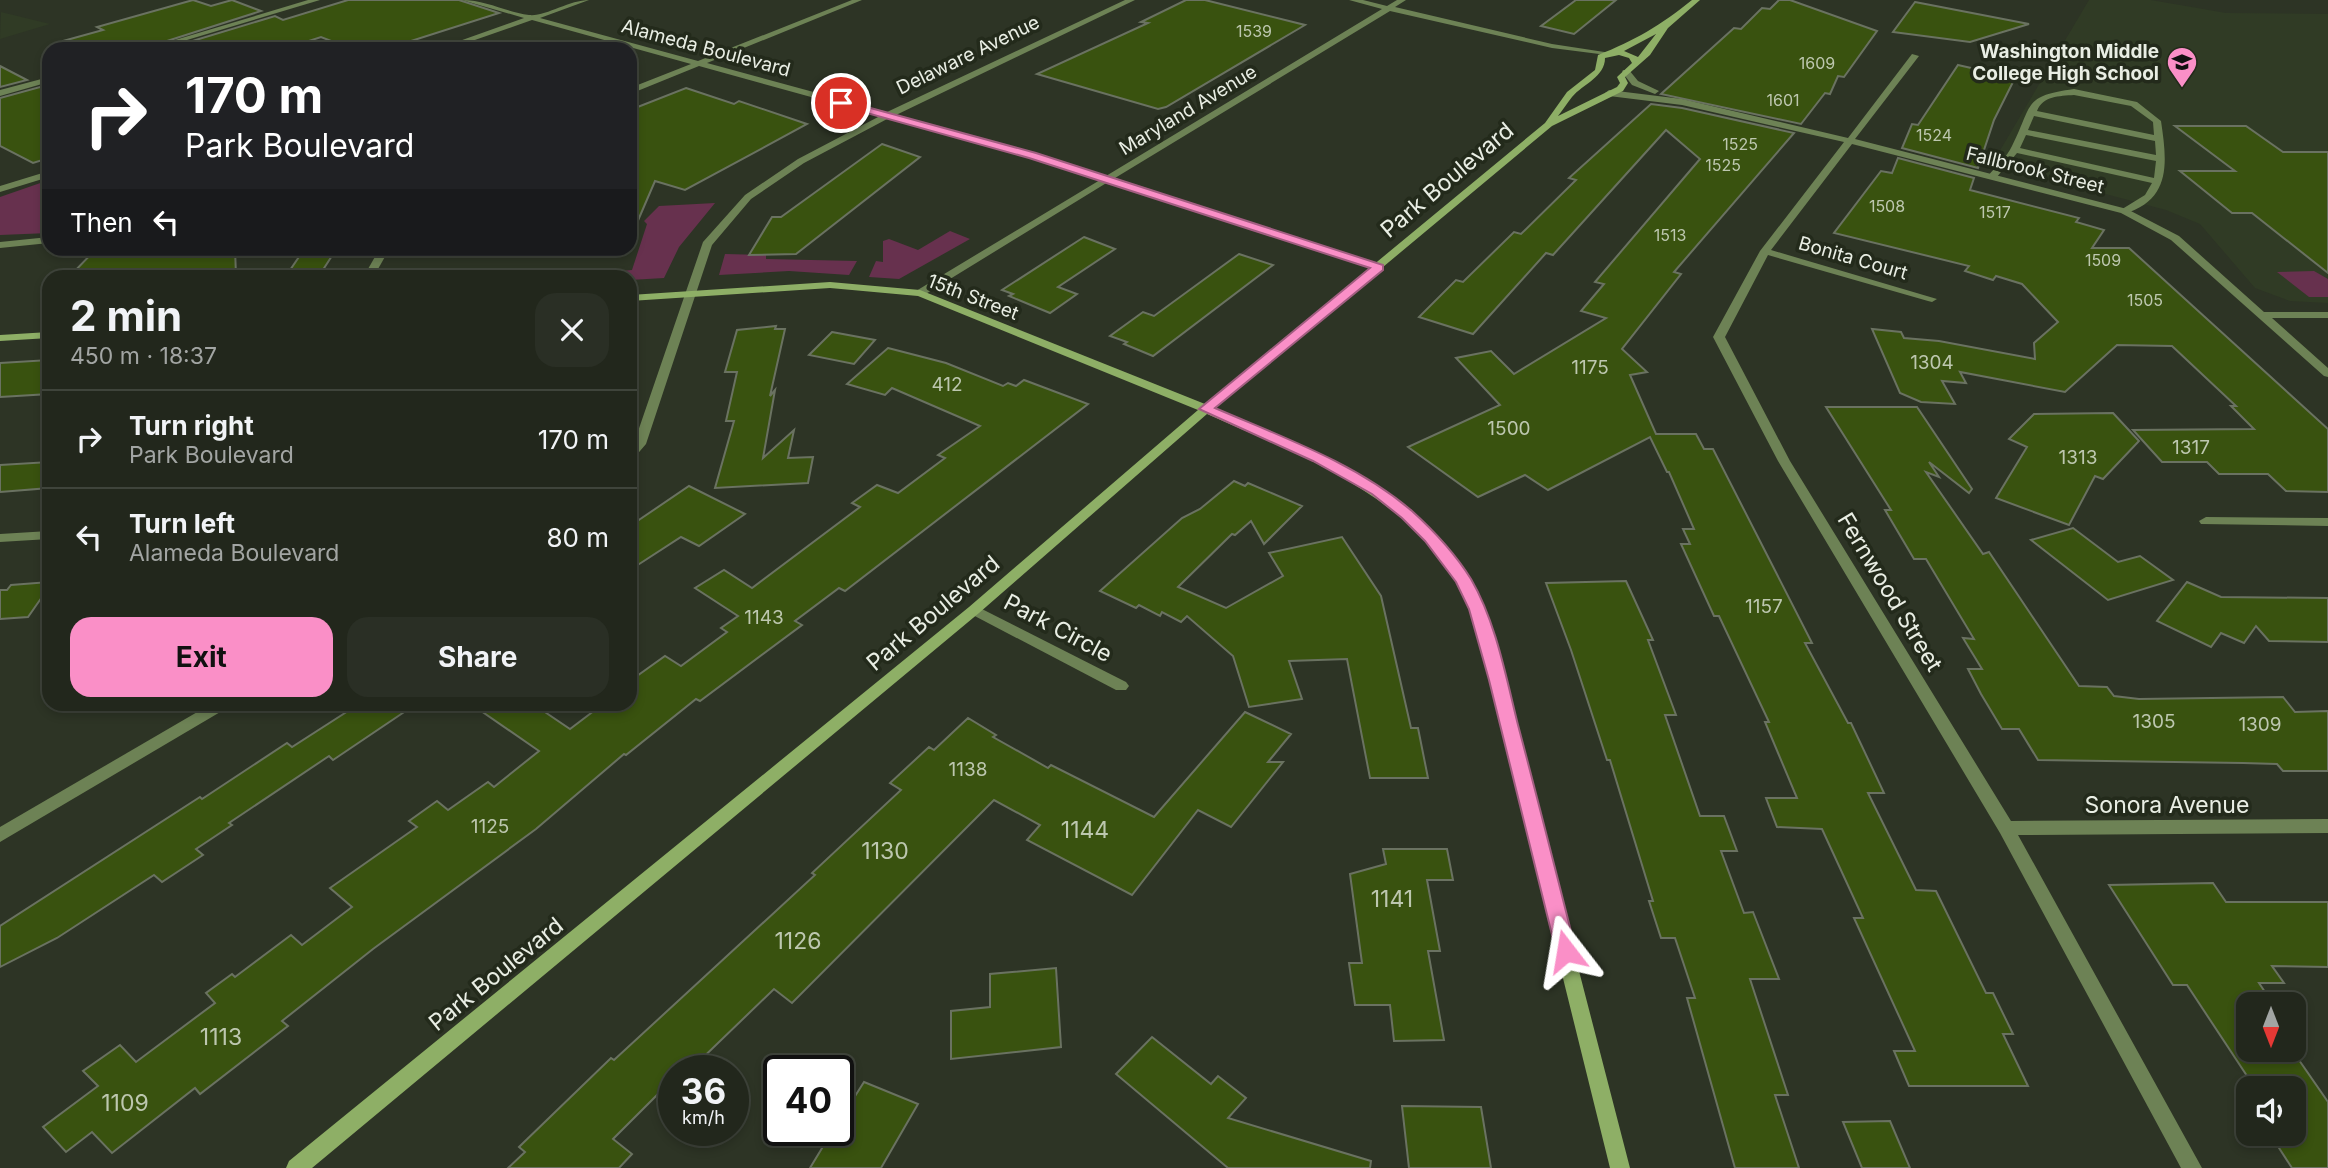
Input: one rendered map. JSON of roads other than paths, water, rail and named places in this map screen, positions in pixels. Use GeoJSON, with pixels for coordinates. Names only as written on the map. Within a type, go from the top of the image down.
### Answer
{"type":"FeatureCollection","features":[{"type":"Feature","properties":{"kind":"street"},"geometry":{"type":"LineString","coordinates":[[173,42],[316,0]]}},
{"type":"Feature","properties":{"kind":"street","name":"Alameda Boulevard"},"geometry":{"type":"LineString","coordinates":[[466,0],[618,42]]}},
{"type":"Feature","properties":{"kind":"street"},"geometry":{"type":"LineString","coordinates":[[461,42],[585,0]]}},
{"type":"Feature","properties":{"kind":"street"},"geometry":{"type":"LineString","coordinates":[[637,88],[858,0]]}},
{"type":"Feature","properties":{"kind":"street","name":"Delaware Avenue"},"geometry":{"type":"LineString","coordinates":[[637,447],[707,244],[748,197],[801,161],[1131,0]]}},
{"type":"Feature","properties":{"kind":"street"},"geometry":{"type":"LineString","coordinates":[[1353,0],[1552,46],[1585,57],[1601,66]]}},
{"type":"Feature","properties":{"kind":"street","name":"Maryland Avenue"},"geometry":{"type":"LineString","coordinates":[[920,293],[1402,0]]}},
{"type":"Feature","properties":{"kind":"street"},"geometry":{"type":"LineString","coordinates":[[1611,53],[1665,26],[1696,0]]}},
{"type":"Feature","properties":{"kind":"street"},"geometry":{"type":"LineString","coordinates":[[1548,125],[1622,87],[1621,77],[1647,53],[1665,26]]}},
{"type":"Feature","properties":{"kind":"street"},"geometry":{"type":"LineString","coordinates":[[1552,46],[1631,56],[1636,59],[1636,63]]}},
{"type":"Feature","properties":{"kind":"street","name":"Alameda Boulevard"},"geometry":{"type":"LineString","coordinates":[[637,47],[1106,179],[1379,267]]}},
{"type":"Feature","properties":{"kind":"street","name":"Park Boulevard"},"geometry":{"type":"LineString","coordinates":[[296,1168],[974,610],[1206,409],[1548,125],[1570,94],[1588,81],[1601,66],[1601,57],[1611,53]]}},
{"type":"Feature","properties":{"kind":"street","name":"Fernwood Street"},"geometry":{"type":"LineString","coordinates":[[1915,56],[1765,251],[1719,337],[1784,461],[2006,828],[2192,1168]]}},
{"type":"Feature","properties":{"kind":"street"},"geometry":{"type":"LineString","coordinates":[[1626,72],[1643,88],[1682,102]]}},
{"type":"Feature","properties":{"kind":"street"},"geometry":{"type":"LineString","coordinates":[[0,93],[42,81]]}},
{"type":"Feature","properties":{"kind":"street"},"geometry":{"type":"LineString","coordinates":[[1588,81],[1589,86],[1609,93],[1682,102]]}},
{"type":"Feature","properties":{"kind":"street"},"geometry":{"type":"LineString","coordinates":[[1993,176],[2015,150],[2036,103],[2049,95],[2074,92],[2134,104],[2157,121],[2161,159],[2158,182],[2140,207],[2124,211]]}},
{"type":"Feature","properties":{"kind":"street","name":"Fallbrook Street"},"geometry":{"type":"LineString","coordinates":[[1682,102],[1993,176],[2124,211],[2175,238],[2328,374]]}},
{"type":"Feature","properties":{"kind":"street"},"geometry":{"type":"LineString","coordinates":[[2032,113],[2160,139]]}},
{"type":"Feature","properties":{"kind":"street"},"geometry":{"type":"LineString","coordinates":[[2023,132],[2161,159]]}},
{"type":"Feature","properties":{"kind":"street"},"geometry":{"type":"LineString","coordinates":[[2015,150],[2158,182]]}},
{"type":"Feature","properties":{"kind":"street"},"geometry":{"type":"LineString","coordinates":[[2,187],[42,176]]}},
{"type":"Feature","properties":{"kind":"street"},"geometry":{"type":"LineString","coordinates":[[0,256],[5,245],[42,241]]}},
{"type":"Feature","properties":{"kind":"street","name":"Bonita Court"},"geometry":{"type":"LineString","coordinates":[[1765,251],[1932,299]]}},
{"type":"Feature","properties":{"kind":"street","name":"15th Street"},"geometry":{"type":"LineString","coordinates":[[637,298],[830,285],[920,293],[1206,409],[1318,458],[1377,491],[1407,514],[1463,580],[1477,609],[1498,680],[1620,1168]]}},
{"type":"Feature","properties":{"kind":"street"},"geometry":{"type":"LineString","coordinates":[[2262,315],[2328,315]]}},
{"type":"Feature","properties":{"kind":"street"},"geometry":{"type":"LineString","coordinates":[[0,338],[42,335]]}},
{"type":"Feature","properties":{"kind":"street"},"geometry":{"type":"LineString","coordinates":[[2206,522],[2328,522]]}},
{"type":"Feature","properties":{"kind":"street"},"geometry":{"type":"LineString","coordinates":[[0,538],[42,535]]}},
{"type":"Feature","properties":{"kind":"street","name":"Park Circle"},"geometry":{"type":"LineString","coordinates":[[974,610],[1121,686]]}},
{"type":"Feature","properties":{"kind":"street"},"geometry":{"type":"LineString","coordinates":[[0,835],[210,711]]}},
{"type":"Feature","properties":{"kind":"street","name":"Sonora Avenue"},"geometry":{"type":"LineString","coordinates":[[2006,828],[2328,826]]}},
{"type":"Feature","properties":{"kind":"place","name":"Washington Middle College High School"},"geometry":{"type":"Point","coordinates":[2182,89]}}]}
